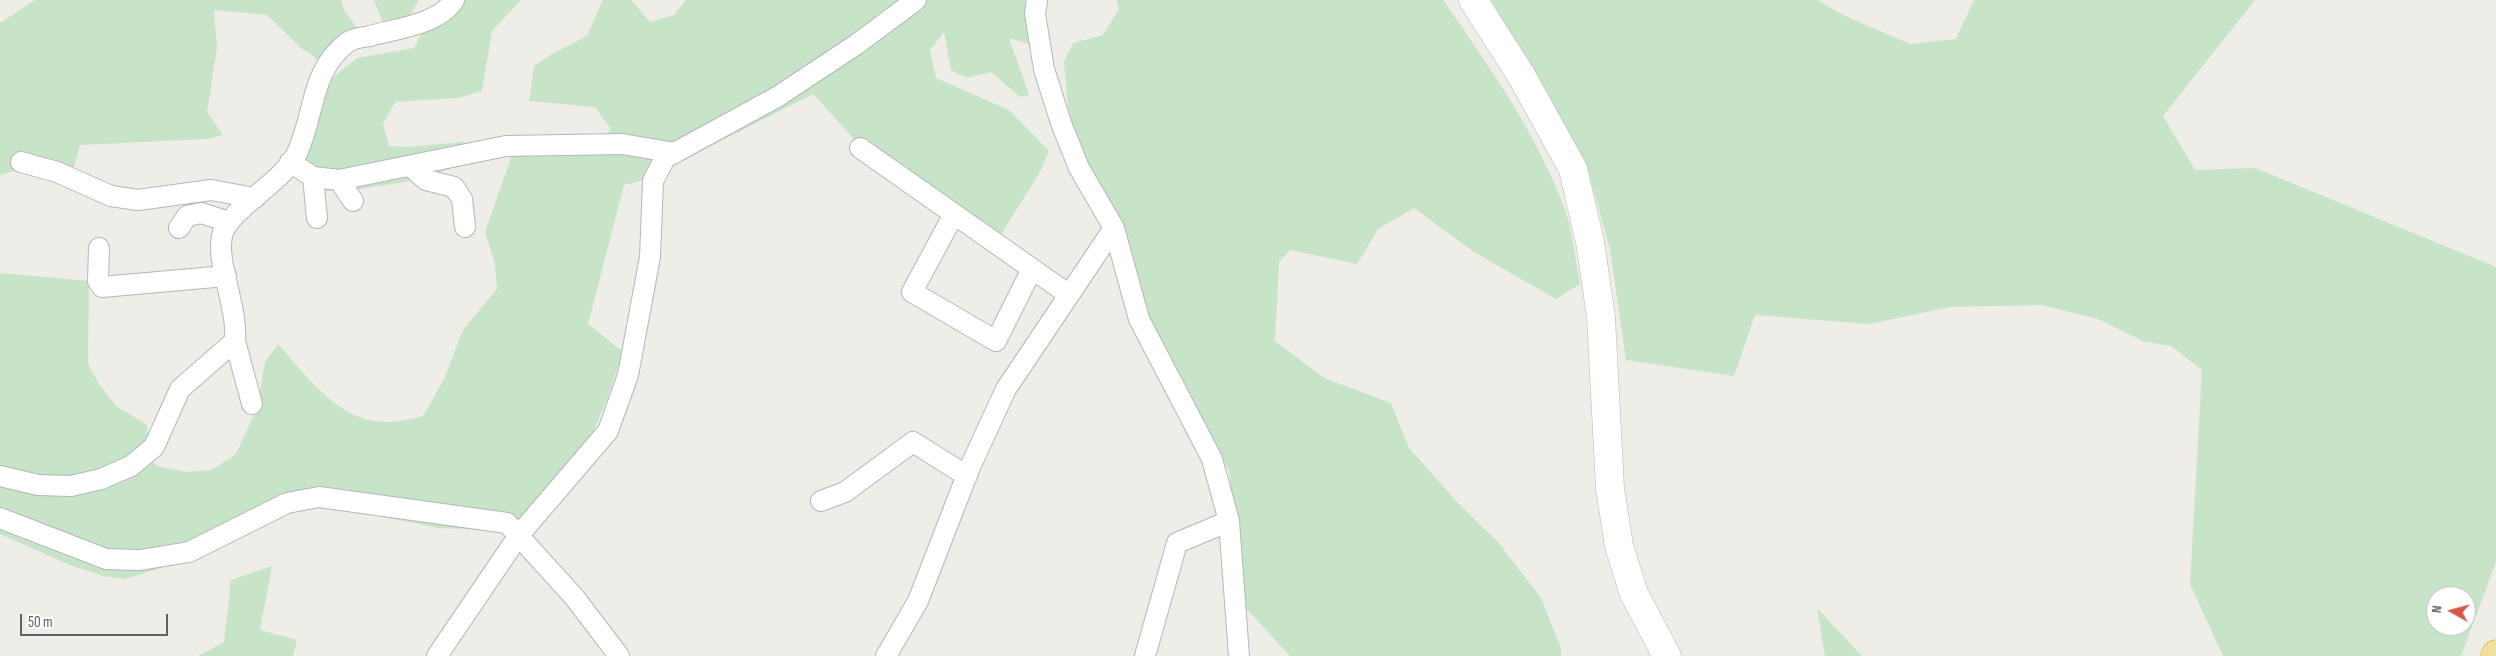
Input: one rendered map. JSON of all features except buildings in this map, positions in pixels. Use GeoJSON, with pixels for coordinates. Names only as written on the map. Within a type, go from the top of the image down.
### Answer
{"type":"FeatureCollection","features":[{"type":"Feature","properties":{"kind":"street"},"geometry":{"type":"LineString","coordinates":[[252,404],[235,341],[237,323],[222,260],[222,236],[229,222],[255,198],[297,153],[316,89],[327,64],[349,41],[438,18],[454,0]]}},
{"type":"Feature","properties":{"kind":"street"},"geometry":{"type":"LineString","coordinates":[[437,656],[519,536],[608,431],[628,375],[650,257],[653,182],[665,158],[776,97],[857,44],[916,0]]}},
{"type":"Feature","properties":{"kind":"street"},"geometry":{"type":"LineString","coordinates":[[1037,0],[1035,14],[1044,69],[1061,124],[1079,168],[1114,228],[1139,319],[1212,459],[1229,521],[1239,656]]}},
{"type":"Feature","properties":{"kind":"street"},"geometry":{"type":"LineString","coordinates":[[1473,0],[1521,75],[1573,169],[1590,242],[1601,317],[1610,488],[1619,546],[1634,594],[1667,656]]}},
{"type":"Feature","properties":{"kind":"street"},"geometry":{"type":"LineString","coordinates":[[290,162],[313,177],[339,180],[506,146],[622,144],[675,153]]}},
{"type":"Feature","properties":{"kind":"street"},"geometry":{"type":"LineString","coordinates":[[860,148],[1068,294]]}},
{"type":"Feature","properties":{"kind":"street"},"geometry":{"type":"LineString","coordinates":[[21,162],[57,172],[111,196],[138,200],[212,190],[255,198]]}},
{"type":"Feature","properties":{"kind":"street"},"geometry":{"type":"LineString","coordinates":[[410,166],[426,180],[454,187],[462,199],[465,227]]}},
{"type":"Feature","properties":{"kind":"street"},"geometry":{"type":"LineString","coordinates":[[313,177],[317,218]]}},
{"type":"Feature","properties":{"kind":"street"},"geometry":{"type":"LineString","coordinates":[[339,180],[353,201]]}},
{"type":"Feature","properties":{"kind":"street"},"geometry":{"type":"LineString","coordinates":[[179,228],[186,216],[201,213],[229,222]]}},
{"type":"Feature","properties":{"kind":"street"},"geometry":{"type":"LineString","coordinates":[[954,214],[912,292],[996,341],[1032,269]]}},
{"type":"Feature","properties":{"kind":"street"},"geometry":{"type":"LineString","coordinates":[[886,656],[918,601],[967,476],[1006,389],[1114,228]]}},
{"type":"Feature","properties":{"kind":"street"},"geometry":{"type":"LineString","coordinates":[[98,248],[98,280],[102,287],[226,276]]}},
{"type":"Feature","properties":{"kind":"street"},"geometry":{"type":"LineString","coordinates":[[0,476],[38,485],[71,486],[102,479],[131,466],[154,447],[180,389],[235,341]]}},
{"type":"Feature","properties":{"kind":"street"},"geometry":{"type":"LineString","coordinates":[[821,500],[846,492],[913,442],[967,476]]}},
{"type":"Feature","properties":{"kind":"street"},"geometry":{"type":"LineString","coordinates":[[0,518],[106,559],[140,560],[188,552],[287,503],[319,497],[508,523],[575,598],[619,656]]}},
{"type":"Feature","properties":{"kind":"street"},"geometry":{"type":"LineString","coordinates":[[1145,656],[1177,543],[1229,521]]}},
{"type":"Feature","properties":{"kind":"green space"},"geometry":{"type":"Polygon","coordinates":[[[35,0],[341,0],[344,10],[365,39],[317,59],[301,48],[267,15],[214,10],[217,48],[207,112],[223,135],[207,139],[80,145],[70,182],[21,169],[0,175],[0,23],[35,0]]]}},
{"type":"Feature","properties":{"kind":"green space"},"geometry":{"type":"Polygon","coordinates":[[[374,0],[419,0],[403,26],[384,25],[374,0]]]}},
{"type":"Feature","properties":{"kind":"green space"},"geometry":{"type":"Polygon","coordinates":[[[439,0],[521,0],[492,31],[482,91],[458,98],[395,102],[383,124],[389,146],[409,147],[462,142],[502,150],[450,169],[405,182],[348,191],[316,191],[299,180],[305,118],[330,80],[357,58],[414,48],[439,0]]]}},
{"type":"Feature","properties":{"kind":"green space"},"geometry":{"type":"Polygon","coordinates":[[[603,0],[631,0],[650,22],[674,15],[686,0],[1025,0],[1029,44],[1009,38],[1029,95],[1020,97],[991,72],[967,78],[951,70],[944,32],[930,50],[936,78],[1009,110],[1049,151],[1040,172],[994,246],[857,142],[813,94],[699,152],[661,150],[644,180],[624,185],[588,324],[623,352],[605,404],[582,458],[512,531],[438,528],[353,511],[320,507],[283,510],[187,560],[125,579],[103,576],[70,565],[0,534],[0,273],[89,281],[88,364],[99,384],[116,406],[147,425],[149,460],[158,466],[186,472],[212,470],[236,454],[257,408],[265,362],[278,344],[308,379],[332,401],[358,417],[373,421],[392,422],[423,416],[444,379],[463,330],[497,289],[495,264],[485,232],[512,155],[589,152],[611,129],[595,107],[529,101],[534,66],[552,54],[587,36],[603,0]]]}},
{"type":"Feature","properties":{"kind":"green space"},"geometry":{"type":"Polygon","coordinates":[[[1117,0],[1443,0],[1478,50],[1511,101],[1541,154],[1554,182],[1568,219],[1580,284],[1556,299],[1474,252],[1414,208],[1378,229],[1357,264],[1290,250],[1279,262],[1275,341],[1324,378],[1391,403],[1409,448],[1457,502],[1498,542],[1541,598],[1561,648],[1561,656],[1290,656],[1243,605],[1229,470],[1168,379],[1129,254],[1071,140],[1064,62],[1073,43],[1103,35],[1119,9],[1117,0]]]}},
{"type":"Feature","properties":{"kind":"green space"},"geometry":{"type":"Polygon","coordinates":[[[1491,0],[1817,0],[1845,16],[1910,44],[1956,39],[1974,0],[2255,0],[2163,116],[2195,170],[2255,168],[2496,267],[2496,562],[2476,616],[2476,586],[2426,586],[2426,636],[2468,636],[2461,656],[2223,656],[2190,584],[2202,370],[2171,346],[2143,341],[2098,319],[2042,305],[1950,307],[1869,324],[1755,315],[1734,376],[1626,360],[1610,249],[1587,167],[1491,0]]]}},
{"type":"Feature","properties":{"kind":"green space"},"geometry":{"type":"Polygon","coordinates":[[[272,566],[260,630],[297,640],[293,656],[198,656],[224,642],[231,580],[272,566]]]}},
{"type":"Feature","properties":{"kind":"green space"},"geometry":{"type":"Polygon","coordinates":[[[1817,608],[1862,656],[1825,656],[1817,608]]]}}]}
